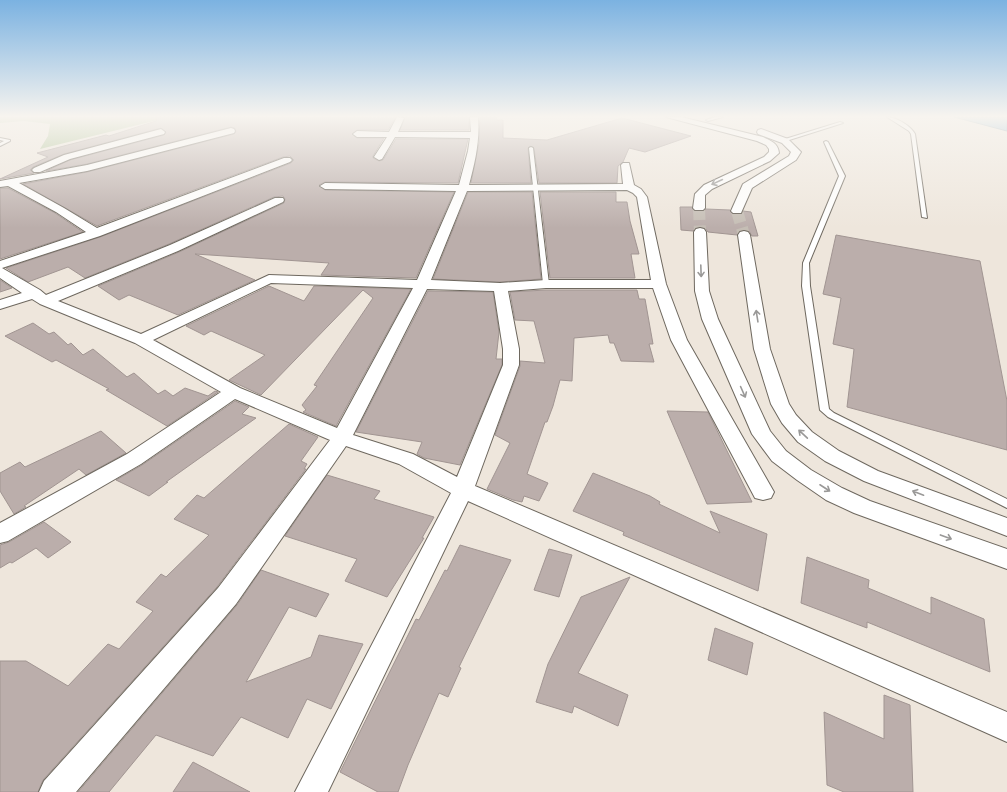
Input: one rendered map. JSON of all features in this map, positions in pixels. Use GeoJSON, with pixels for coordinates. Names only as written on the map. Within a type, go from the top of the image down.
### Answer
{"type":"FeatureCollection","features":[{"type":"Feature","properties":{"kind":"street"},"geometry":{"type":"LineString","coordinates":[[4,183],[67,157],[78,154]]}},
{"type":"Feature","properties":{"kind":"street"},"geometry":{"type":"LineString","coordinates":[[4,183],[87,168],[142,154]]}},
{"type":"Feature","properties":{"kind":"street"},"geometry":{"type":"LineString","coordinates":[[55,792],[227,596],[342,438],[422,285],[463,188],[472,154]]}},
{"type":"Feature","properties":{"kind":"street"},"geometry":{"type":"LineString","coordinates":[[699,208],[700,194],[708,187],[768,159],[773,154]]}},
{"type":"Feature","properties":{"kind":"street"},"geometry":{"type":"LineString","coordinates":[[737,211],[747,186],[793,158],[795,154]]}},
{"type":"Feature","properties":{"kind":"street"},"geometry":{"type":"LineString","coordinates":[[0,265],[96,233],[287,160]]}},
{"type":"Feature","properties":{"kind":"street"},"geometry":{"type":"LineString","coordinates":[[626,165],[629,187]]}},
{"type":"Feature","properties":{"kind":"street"},"geometry":{"type":"LineString","coordinates":[[4,183],[60,210],[96,233]]}},
{"type":"Feature","properties":{"kind":"street"},"geometry":{"type":"LineString","coordinates":[[325,186],[463,188],[629,187],[637,191],[642,197],[659,284],[679,340],[763,492]]}},
{"type":"Feature","properties":{"kind":"street"},"geometry":{"type":"LineString","coordinates":[[0,305],[40,297],[174,248],[279,200]]}},
{"type":"Feature","properties":{"kind":"street"},"geometry":{"type":"LineString","coordinates":[[700,232],[702,290],[710,319],[762,434],[779,456],[804,475],[834,494],[862,507],[1007,559]]}},
{"type":"Feature","properties":{"kind":"street"},"geometry":{"type":"LineString","coordinates":[[744,235],[762,349],[780,404],[789,419],[805,437],[832,456],[871,476],[1007,527]]}},
{"type":"Feature","properties":{"kind":"street"},"geometry":{"type":"LineString","coordinates":[[0,272],[40,297],[141,340],[234,392],[342,438],[406,459],[463,490],[1007,727]]}},
{"type":"Feature","properties":{"kind":"street"},"geometry":{"type":"LineString","coordinates":[[141,340],[269,279],[500,287],[546,284],[659,284]]}},
{"type":"Feature","properties":{"kind":"street"},"geometry":{"type":"LineString","coordinates":[[311,792],[463,490],[511,365],[511,349],[500,287]]}},
{"type":"Feature","properties":{"kind":"street"},"geometry":{"type":"LineString","coordinates":[[0,534],[134,459],[234,392]]}},
{"type":"Feature","properties":{"kind":"lane"},"geometry":{"type":"LineString","coordinates":[[532,154],[546,284]]}},
{"type":"Feature","properties":{"kind":"lane"},"geometry":{"type":"LineString","coordinates":[[832,154],[842,176],[806,263],[806,286],[825,410],[831,415],[1007,504]]}},
{"type":"Feature","properties":{"kind":"lane"},"geometry":{"type":"LineString","coordinates":[[916,154],[925,217]]}},
{"type":"Feature","properties":{"kind":"building"},"geometry":{"type":"Polygon","coordinates":[[[40,154],[64,154],[33,167],[30,170],[34,173],[0,179],[48,157],[40,154]]]}},
{"type":"Feature","properties":{"kind":"building"},"geometry":{"type":"Polygon","coordinates":[[[93,154],[126,154],[87,164],[46,171],[70,160],[93,154]]]}},
{"type":"Feature","properties":{"kind":"building"},"geometry":{"type":"Polygon","coordinates":[[[157,154],[374,154],[373,158],[379,161],[383,160],[387,154],[465,154],[458,183],[325,182],[319,185],[325,190],[454,192],[416,278],[321,275],[329,263],[195,254],[255,280],[178,315],[129,295],[119,300],[98,286],[179,252],[284,203],[285,199],[283,196],[274,197],[169,244],[85,278],[68,267],[28,282],[6,268],[100,237],[291,163],[294,160],[290,156],[283,157],[97,226],[23,184],[87,172],[157,154]]]}},
{"type":"Feature","properties":{"kind":"building"},"geometry":{"type":"Polygon","coordinates":[[[477,154],[529,154],[531,183],[471,183],[477,154]]]}},
{"type":"Feature","properties":{"kind":"building"},"geometry":{"type":"Polygon","coordinates":[[[535,154],[626,154],[623,162],[618,166],[617,183],[539,183],[535,154]]]}},
{"type":"Feature","properties":{"kind":"building"},"geometry":{"type":"Polygon","coordinates":[[[0,188],[8,188],[55,213],[83,232],[0,259],[0,188]]]}},
{"type":"Feature","properties":{"kind":"building"},"geometry":{"type":"Polygon","coordinates":[[[468,192],[532,192],[541,279],[500,282],[433,279],[468,192]]]}},
{"type":"Feature","properties":{"kind":"building"},"geometry":{"type":"Polygon","coordinates":[[[540,192],[616,192],[616,202],[627,202],[630,221],[639,254],[631,254],[635,278],[550,278],[540,192]]]}},
{"type":"Feature","properties":{"kind":"building"},"geometry":{"type":"Polygon","coordinates":[[[680,207],[692,207],[695,212],[703,212],[706,209],[730,210],[733,214],[741,214],[743,211],[751,212],[758,236],[752,236],[749,231],[744,230],[740,231],[737,235],[708,232],[705,228],[700,227],[693,231],[681,230],[680,207]]]}},
{"type":"Feature","properties":{"kind":"building"},"geometry":{"type":"Polygon","coordinates":[[[836,235],[980,261],[1007,401],[1007,450],[847,407],[854,349],[833,344],[841,298],[823,294],[836,235]]]}},
{"type":"Feature","properties":{"kind":"building"},"geometry":{"type":"Polygon","coordinates":[[[0,280],[12,288],[0,292],[0,280]]]}},
{"type":"Feature","properties":{"kind":"building"},"geometry":{"type":"Polygon","coordinates":[[[269,286],[304,301],[314,286],[411,289],[336,426],[303,412],[306,410],[302,405],[317,386],[314,385],[373,298],[363,290],[261,395],[229,380],[265,355],[211,331],[204,335],[186,326],[269,286]]]}},
{"type":"Feature","properties":{"kind":"building"},"geometry":{"type":"Polygon","coordinates":[[[546,290],[637,290],[639,299],[645,299],[653,344],[649,344],[654,362],[621,361],[614,343],[610,343],[608,335],[574,338],[572,381],[560,380],[553,406],[547,422],[545,422],[527,474],[548,483],[539,501],[524,496],[522,502],[513,500],[487,489],[510,443],[495,435],[520,366],[520,361],[545,363],[534,321],[515,320],[510,292],[546,290]]]}},
{"type":"Feature","properties":{"kind":"building"},"geometry":{"type":"Polygon","coordinates":[[[428,291],[493,292],[499,332],[496,359],[502,359],[502,365],[460,465],[424,458],[417,454],[422,442],[356,432],[428,291]]]}},
{"type":"Feature","properties":{"kind":"building"},"geometry":{"type":"Polygon","coordinates":[[[33,323],[49,334],[54,332],[68,345],[71,343],[83,355],[93,349],[127,377],[134,373],[158,394],[165,390],[173,396],[185,388],[208,396],[215,391],[218,392],[167,426],[106,390],[109,389],[56,360],[52,362],[5,336],[33,323]]]}},
{"type":"Feature","properties":{"kind":"building"},"geometry":{"type":"Polygon","coordinates":[[[235,401],[249,407],[242,414],[256,418],[166,482],[168,482],[149,496],[116,480],[142,465],[235,401]]]}},
{"type":"Feature","properties":{"kind":"building"},"geometry":{"type":"Polygon","coordinates":[[[667,411],[708,412],[752,502],[707,504],[667,411]]]}},
{"type":"Feature","properties":{"kind":"building"},"geometry":{"type":"Polygon","coordinates":[[[289,424],[318,437],[301,461],[307,464],[304,469],[306,469],[217,587],[43,780],[38,792],[0,792],[0,661],[26,661],[68,686],[108,644],[119,649],[153,611],[136,602],[161,574],[166,577],[209,535],[174,519],[197,495],[204,498],[289,424]]]}},
{"type":"Feature","properties":{"kind":"building"},"geometry":{"type":"Polygon","coordinates":[[[101,431],[126,453],[86,475],[79,469],[14,514],[0,491],[0,473],[20,462],[25,467],[101,431]]]}},
{"type":"Feature","properties":{"kind":"building"},"geometry":{"type":"Polygon","coordinates":[[[593,473],[650,496],[660,502],[659,504],[720,533],[710,511],[767,534],[758,591],[623,535],[624,532],[573,511],[593,473]]]}},
{"type":"Feature","properties":{"kind":"building"},"geometry":{"type":"Polygon","coordinates":[[[327,475],[380,491],[374,499],[434,517],[422,538],[424,538],[387,597],[345,581],[357,559],[285,536],[327,475]]]}},
{"type":"Feature","properties":{"kind":"building"},"geometry":{"type":"Polygon","coordinates":[[[44,522],[71,542],[48,558],[36,548],[12,563],[10,562],[0,568],[0,545],[9,542],[44,522]]]}},
{"type":"Feature","properties":{"kind":"building"},"geometry":{"type":"Polygon","coordinates":[[[460,545],[511,560],[459,667],[461,668],[448,697],[439,693],[398,792],[378,792],[340,772],[416,619],[419,620],[460,545]]]}},
{"type":"Feature","properties":{"kind":"building"},"geometry":{"type":"Polygon","coordinates":[[[549,549],[572,555],[559,597],[534,590],[549,549]]]}},
{"type":"Feature","properties":{"kind":"building"},"geometry":{"type":"Polygon","coordinates":[[[807,557],[869,580],[868,588],[931,614],[931,597],[984,619],[990,672],[867,622],[867,628],[801,603],[807,557]]]}},
{"type":"Feature","properties":{"kind":"building"},"geometry":{"type":"Polygon","coordinates":[[[261,570],[329,594],[316,617],[289,607],[246,682],[311,657],[319,635],[363,644],[331,709],[307,699],[288,738],[241,717],[213,756],[156,735],[109,792],[78,792],[237,605],[261,570]]]}},
{"type":"Feature","properties":{"kind":"building"},"geometry":{"type":"Polygon","coordinates":[[[630,577],[578,673],[628,695],[618,726],[574,706],[572,713],[536,702],[548,664],[581,597],[630,577]]]}},
{"type":"Feature","properties":{"kind":"building"},"geometry":{"type":"Polygon","coordinates":[[[715,628],[753,643],[747,675],[708,660],[715,628]]]}},
{"type":"Feature","properties":{"kind":"building"},"geometry":{"type":"Polygon","coordinates":[[[884,695],[910,705],[913,792],[844,792],[827,785],[824,712],[884,739],[884,695]]]}},
{"type":"Feature","properties":{"kind":"building"},"geometry":{"type":"Polygon","coordinates":[[[193,762],[250,792],[173,792],[193,762]]]}},
{"type":"Feature","properties":{"kind":"tunnel"},"geometry":{"type":"LineString","coordinates":[[699,208],[700,232]]}},
{"type":"Feature","properties":{"kind":"tunnel"},"geometry":{"type":"LineString","coordinates":[[737,211],[744,235]]}}]}
